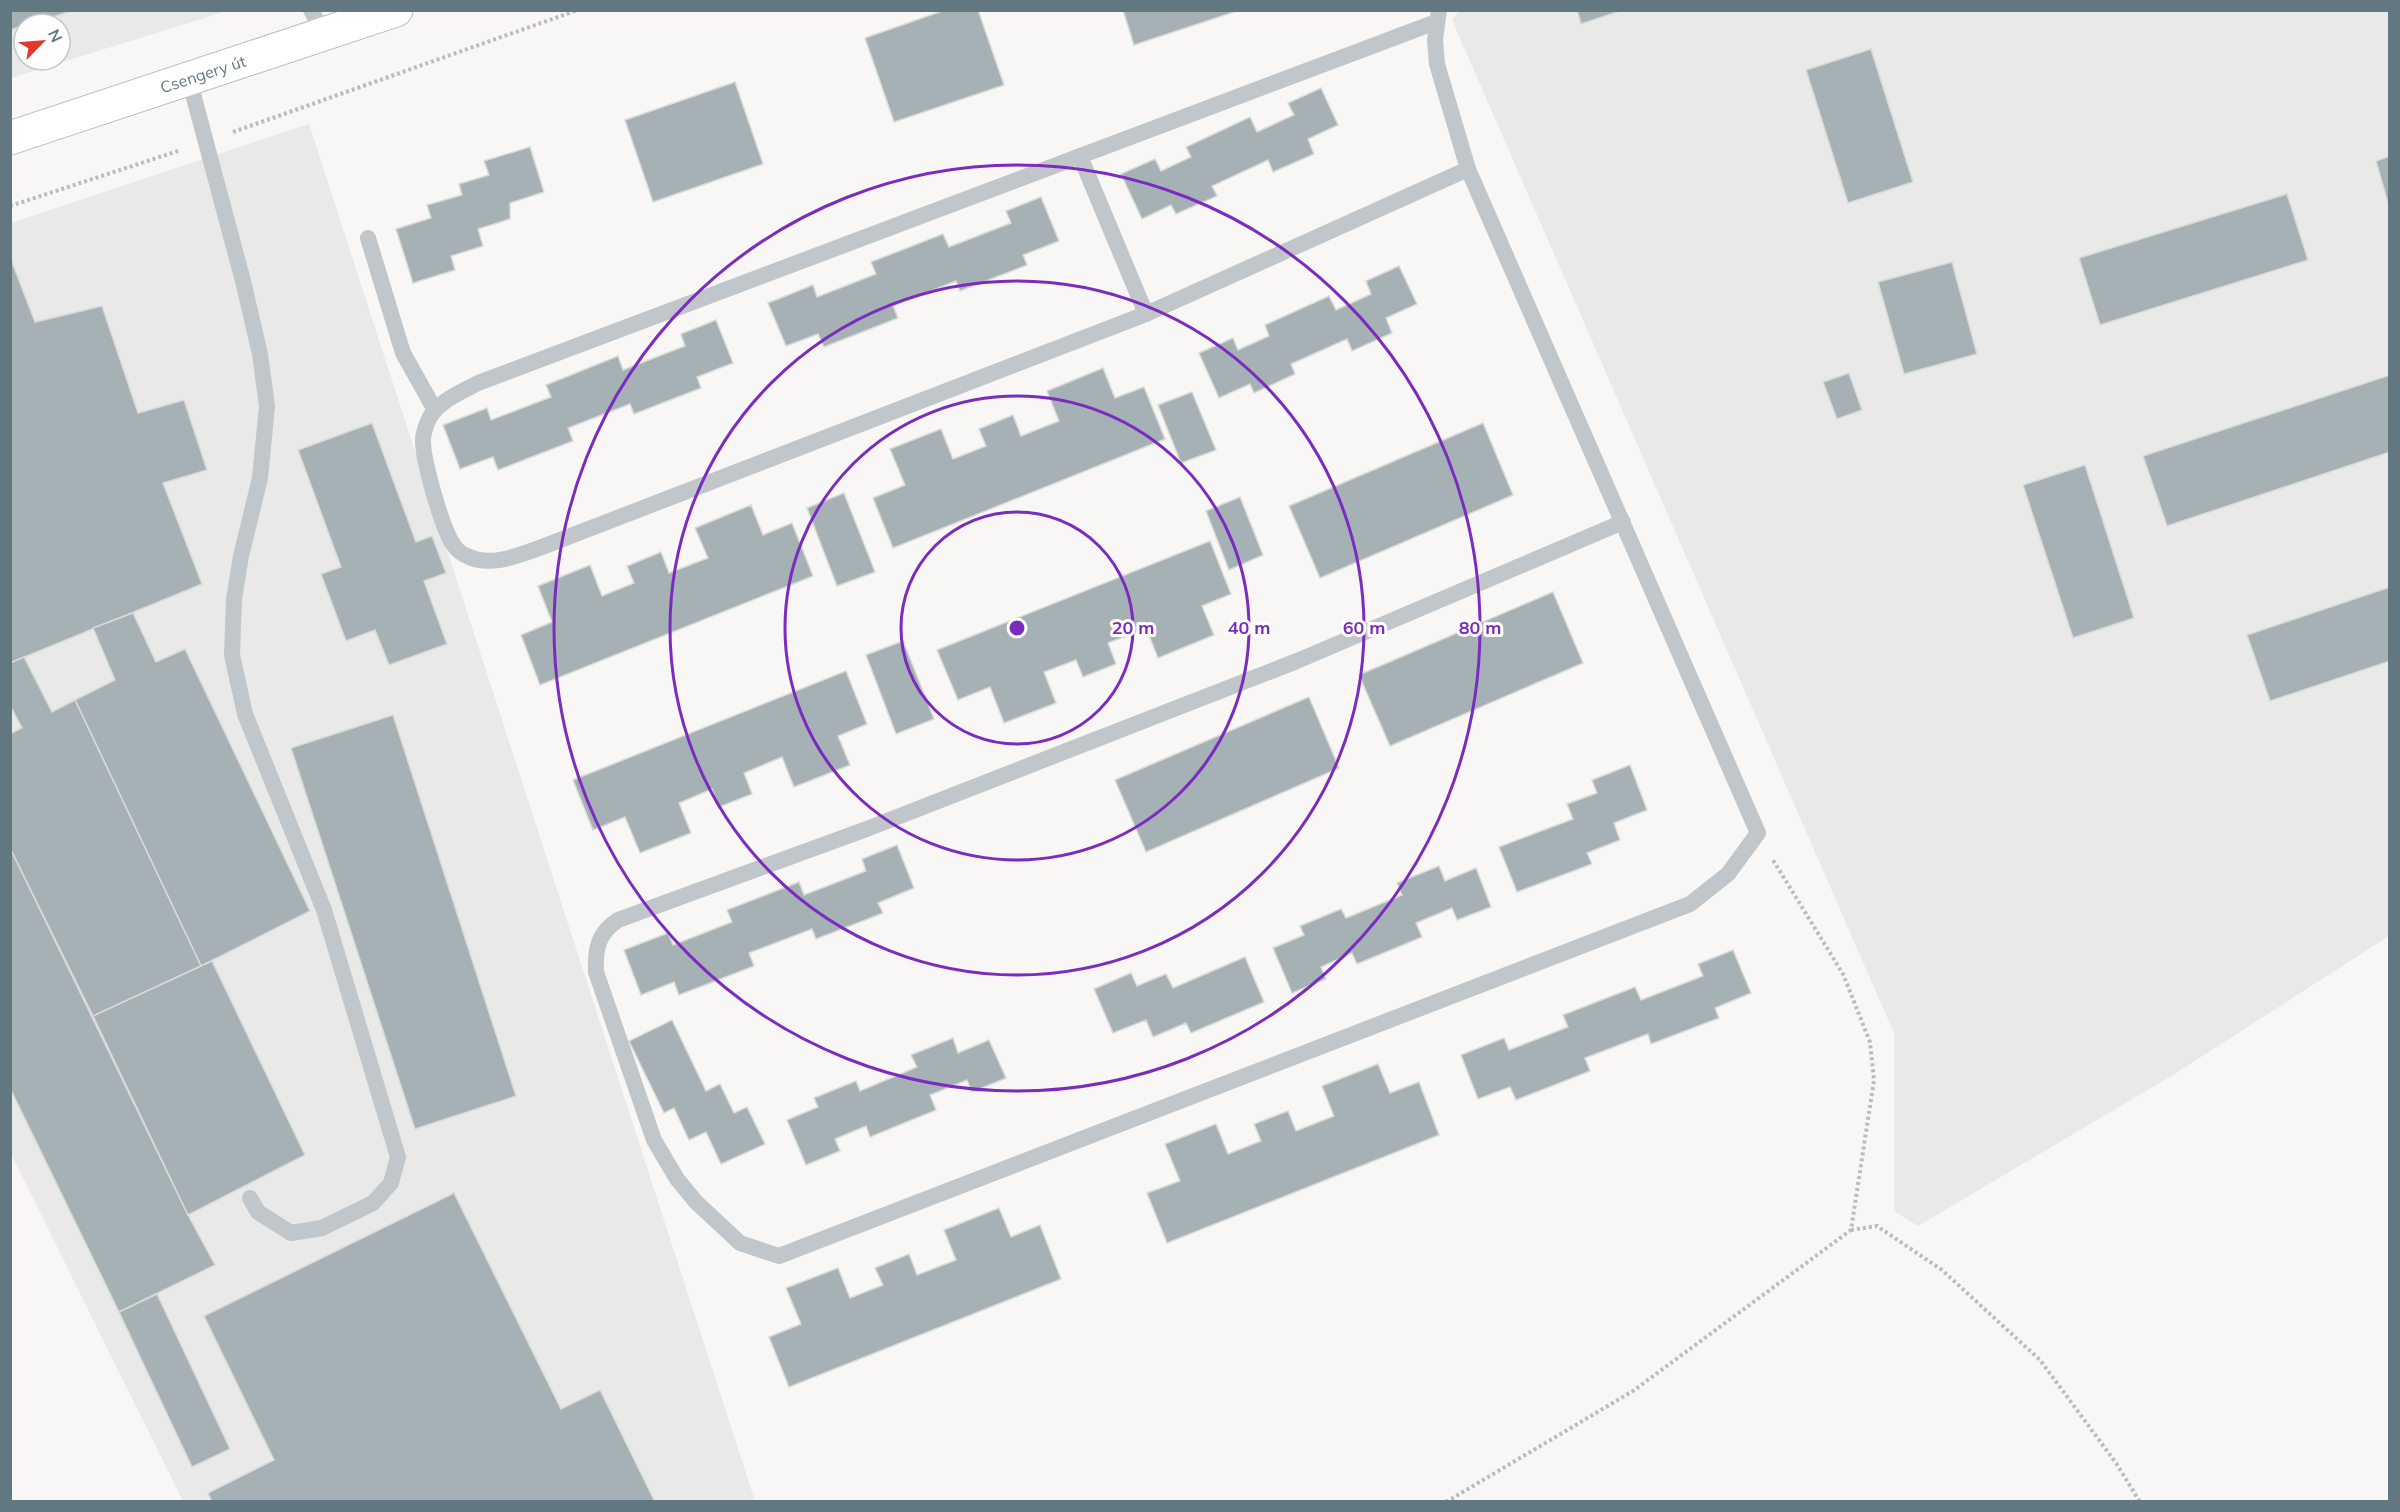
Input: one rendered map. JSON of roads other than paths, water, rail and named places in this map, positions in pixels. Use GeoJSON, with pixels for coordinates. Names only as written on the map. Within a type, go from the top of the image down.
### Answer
{"type":"FeatureCollection","features":[{"type":"Feature","properties":{"kind":"main road","name":"Csengery út"},"geometry":{"type":"LineString","coordinates":[[10,138],[189,79],[317,22],[396,10]]}},
{"type":"Feature","properties":{"kind":"lane"},"geometry":{"type":"LineString","coordinates":[[1468,169],[1146,314],[503,560],[486,561],[467,556],[454,547],[446,534],[426,463],[423,439],[428,421],[435,410],[478,383],[1080,156],[1437,16],[1437,64],[1468,169],[1623,522],[1758,833],[1728,874],[1690,904],[779,1256],[741,1244],[696,1202],[677,1179],[654,1140],[596,972],[596,952],[606,928],[618,920],[864,830],[1297,661],[1623,522]]}},
{"type":"Feature","properties":{"kind":"lane"},"geometry":{"type":"LineString","coordinates":[[189,79],[207,141],[260,354],[267,406],[260,478],[241,556],[234,599],[232,655],[245,714],[324,910],[398,1157],[391,1183],[373,1203],[322,1228],[291,1233],[258,1212],[250,1197]]}},
{"type":"Feature","properties":{"kind":"lane"},"geometry":{"type":"LineString","coordinates":[[1080,156],[1146,314]]}},
{"type":"Feature","properties":{"kind":"lane"},"geometry":{"type":"LineString","coordinates":[[368,238],[403,353],[435,410]]}}]}
